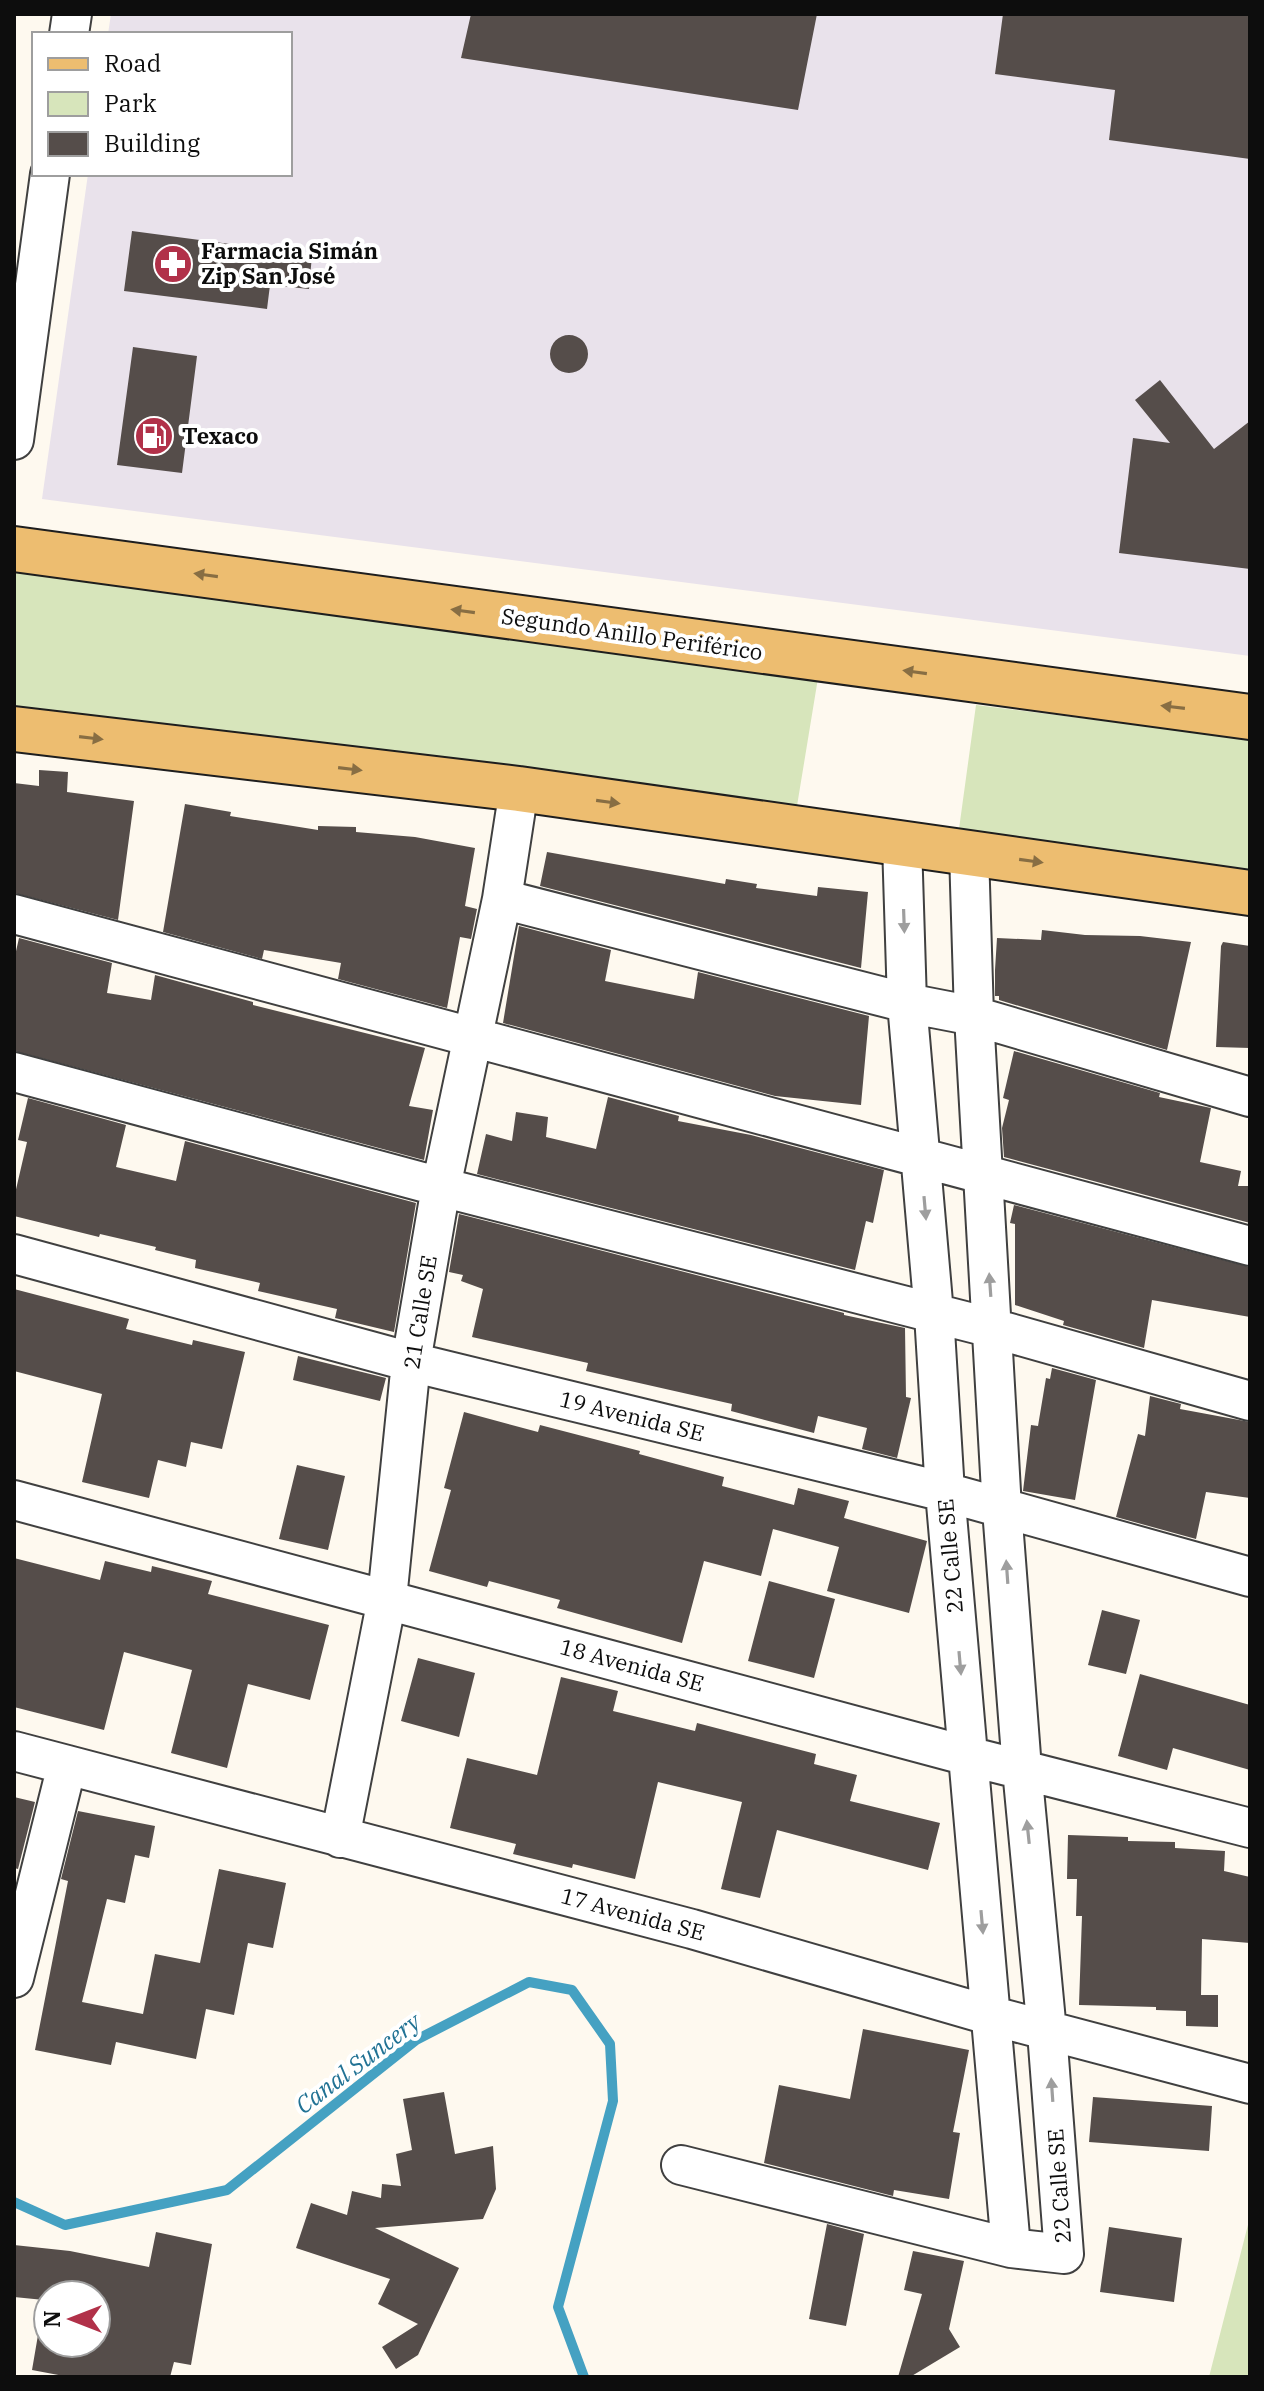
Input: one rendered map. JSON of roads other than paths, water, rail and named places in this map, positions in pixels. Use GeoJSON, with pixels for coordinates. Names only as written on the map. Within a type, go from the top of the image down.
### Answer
{"type":"FeatureCollection","features":[{"type":"Feature","properties":{"kind":"main road","name":"Segundo Anillo Periférico"},"geometry":{"type":"LineString","coordinates":[[14,549],[1250,717]]}},
{"type":"Feature","properties":{"kind":"main road"},"geometry":{"type":"LineString","coordinates":[[14,729],[519,789],[1250,893]]}},
{"type":"Feature","properties":{"kind":"street"},"geometry":{"type":"LineString","coordinates":[[14,440],[50,176]]}},
{"type":"Feature","properties":{"kind":"street","name":"21 Calle SE"},"geometry":{"type":"LineString","coordinates":[[340,1838],[387,1599],[411,1362],[441,1187],[502,899],[519,789]]}},
{"type":"Feature","properties":{"kind":"street","name":"22 Calle SE"},"geometry":{"type":"LineString","coordinates":[[902,843],[907,1003],[934,1314],[945,1492],[1011,2248],[1064,2254],[1002,1509],[974,1016],[969,852]]}},
{"type":"Feature","properties":{"kind":"street"},"geometry":{"type":"LineString","coordinates":[[502,899],[907,1003],[974,1016],[1250,1097]]}},
{"type":"Feature","properties":{"kind":"street"},"geometry":{"type":"LineString","coordinates":[[14,914],[471,1040],[920,1156],[1250,1246]]}},
{"type":"Feature","properties":{"kind":"street"},"geometry":{"type":"LineString","coordinates":[[14,1072],[441,1187],[992,1328],[1250,1401]]}},
{"type":"Feature","properties":{"kind":"street","name":"19 Avenida SE"},"geometry":{"type":"LineString","coordinates":[[14,1254],[411,1362],[945,1492],[1250,1577]]}},
{"type":"Feature","properties":{"kind":"street","name":"18 Avenida SE"},"geometry":{"type":"LineString","coordinates":[[14,1500],[968,1756],[1250,1828]]}},
{"type":"Feature","properties":{"kind":"street","name":"17 Avenida SE"},"geometry":{"type":"LineString","coordinates":[[14,1751],[692,1929],[1047,2032],[1250,2084]]}},
{"type":"Feature","properties":{"kind":"street"},"geometry":{"type":"LineString","coordinates":[[14,1978],[67,1765]]}},
{"type":"Feature","properties":{"kind":"street"},"geometry":{"type":"LineString","coordinates":[[681,2165],[1011,2248]]}},
{"type":"Feature","properties":{"kind":"waterway","name":"Canal Suncery"},"geometry":{"type":"LineString","coordinates":[[14,2202],[65,2225],[227,2190],[416,2040],[529,1982],[572,1990],[610,2044],[613,2101],[558,2307],[584,2377]]}},
{"type":"Feature","properties":{"kind":"place","name":"Farmacia Simán Zip San José"},"geometry":{"type":"Point","coordinates":[173,264]}},
{"type":"Feature","properties":{"kind":"place","name":"Texaco"},"geometry":{"type":"Point","coordinates":[154,436]}}]}
